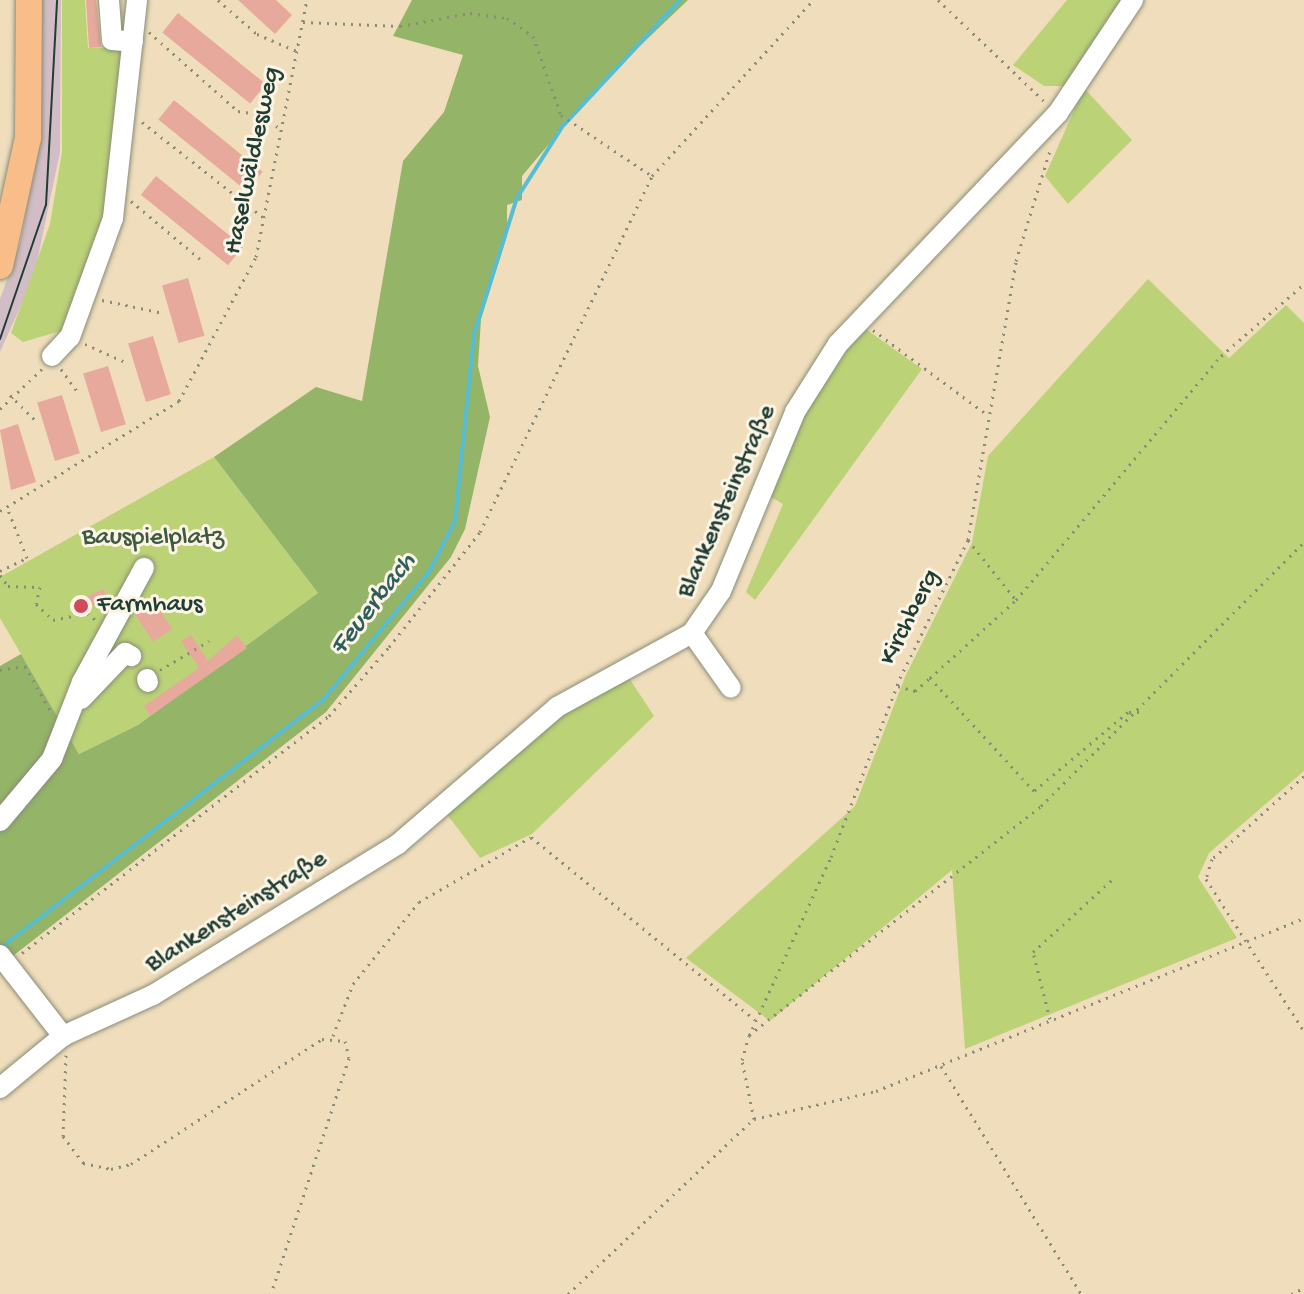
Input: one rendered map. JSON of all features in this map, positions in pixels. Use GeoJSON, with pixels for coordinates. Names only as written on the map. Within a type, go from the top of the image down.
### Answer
{"type":"FeatureCollection","features":[{"type":"Feature","properties":{"kind":"main road"},"geometry":{"type":"LineString","coordinates":[[0,266],[28,138],[29,0]]}},
{"type":"Feature","properties":{"kind":"street"},"geometry":{"type":"LineString","coordinates":[[109,0],[112,40],[133,42]]}},
{"type":"Feature","properties":{"kind":"street","name":"Blankensteinstraße"},"geometry":{"type":"LineString","coordinates":[[0,1088],[63,1036],[153,995],[398,844],[557,707],[692,633],[721,591],[795,412],[859,320],[1058,113],[1133,0]]}},
{"type":"Feature","properties":{"kind":"street"},"geometry":{"type":"LineString","coordinates":[[52,356],[70,337],[87,294],[117,194],[128,111],[132,5]]}},
{"type":"Feature","properties":{"kind":"street"},"geometry":{"type":"LineString","coordinates":[[0,821],[52,759],[62,726],[144,568]]}},
{"type":"Feature","properties":{"kind":"street"},"geometry":{"type":"LineString","coordinates":[[692,633],[731,688]]}},
{"type":"Feature","properties":{"kind":"street"},"geometry":{"type":"LineString","coordinates":[[76,704],[125,653],[131,656]]}},
{"type":"Feature","properties":{"kind":"street"},"geometry":{"type":"LineString","coordinates":[[3,959],[63,1036]]}},
{"type":"Feature","properties":{"kind":"path"},"geometry":{"type":"LineString","coordinates":[[218,0],[257,34],[297,51]]}},
{"type":"Feature","properties":{"kind":"path"},"geometry":{"type":"LineString","coordinates":[[223,4],[227,0]]}},
{"type":"Feature","properties":{"kind":"path","name":"Haselwäldlesweg"},"geometry":{"type":"LineString","coordinates":[[0,511],[179,401],[256,257],[307,0]]}},
{"type":"Feature","properties":{"kind":"path"},"geometry":{"type":"LineString","coordinates":[[3,959],[329,716],[389,647],[480,532],[652,176],[813,0]]}},
{"type":"Feature","properties":{"kind":"path"},"geometry":{"type":"LineString","coordinates":[[938,0],[1058,113]]}},
{"type":"Feature","properties":{"kind":"path"},"geometry":{"type":"LineString","coordinates":[[132,5],[196,74],[238,111],[264,115],[281,130]]}},
{"type":"Feature","properties":{"kind":"path"},"geometry":{"type":"LineString","coordinates":[[303,21],[400,26],[470,13],[507,18],[533,36],[561,115],[652,176]]}},
{"type":"Feature","properties":{"kind":"path"},"geometry":{"type":"LineString","coordinates":[[196,74],[201,69]]}},
{"type":"Feature","properties":{"kind":"path"},"geometry":{"type":"LineString","coordinates":[[128,111],[190,163],[264,218]]}},
{"type":"Feature","properties":{"kind":"path","name":"Kirchberg"},"geometry":{"type":"LineString","coordinates":[[754,1119],[742,1060],[749,1036],[831,857],[897,685],[968,540],[986,414],[1016,261],[1058,113]]}},
{"type":"Feature","properties":{"kind":"path"},"geometry":{"type":"LineString","coordinates":[[190,163],[195,158]]}},
{"type":"Feature","properties":{"kind":"path"},"geometry":{"type":"LineString","coordinates":[[117,194],[200,259]]}},
{"type":"Feature","properties":{"kind":"path"},"geometry":{"type":"LineString","coordinates":[[174,236],[178,231]]}},
{"type":"Feature","properties":{"kind":"path"},"geometry":{"type":"LineString","coordinates":[[897,685],[915,691],[1016,600],[1221,356],[1304,284]]}},
{"type":"Feature","properties":{"kind":"path"},"geometry":{"type":"LineString","coordinates":[[87,294],[131,311],[163,313]]}},
{"type":"Feature","properties":{"kind":"path"},"geometry":{"type":"LineString","coordinates":[[859,320],[986,414]]}},
{"type":"Feature","properties":{"kind":"path"},"geometry":{"type":"LineString","coordinates":[[70,337],[123,361]]}},
{"type":"Feature","properties":{"kind":"path"},"geometry":{"type":"LineString","coordinates":[[0,409],[10,395],[52,356],[77,391]]}},
{"type":"Feature","properties":{"kind":"path"},"geometry":{"type":"LineString","coordinates":[[10,395],[35,420]]}},
{"type":"Feature","properties":{"kind":"path"},"geometry":{"type":"LineString","coordinates":[[7,507],[27,558],[0,573],[8,586],[35,583],[36,604],[53,620],[87,613],[102,624]]}},
{"type":"Feature","properties":{"kind":"path"},"geometry":{"type":"LineString","coordinates":[[968,540],[1016,600]]}},
{"type":"Feature","properties":{"kind":"path"},"geometry":{"type":"LineString","coordinates":[[749,1036],[1041,806],[1139,712],[1304,542]]}},
{"type":"Feature","properties":{"kind":"path"},"geometry":{"type":"LineString","coordinates":[[177,662],[209,641]]}},
{"type":"Feature","properties":{"kind":"path"},"geometry":{"type":"LineString","coordinates":[[0,670],[25,666],[62,726]]}},
{"type":"Feature","properties":{"kind":"path"},"geometry":{"type":"LineString","coordinates":[[930,678],[1034,791],[1128,712],[1139,712]]}},
{"type":"Feature","properties":{"kind":"path"},"geometry":{"type":"LineString","coordinates":[[1304,776],[1212,859],[1206,879],[1304,1031]]}},
{"type":"Feature","properties":{"kind":"path"},"geometry":{"type":"LineString","coordinates":[[63,1036],[63,1136],[83,1163],[111,1169],[131,1164],[333,1036],[353,984],[419,902],[531,837],[756,1020]]}},
{"type":"Feature","properties":{"kind":"path"},"geometry":{"type":"LineString","coordinates":[[1050,1019],[1033,952],[1114,878]]}},
{"type":"Feature","properties":{"kind":"path"},"geometry":{"type":"LineString","coordinates":[[568,1294],[754,1119],[876,1091],[1304,918]]}},
{"type":"Feature","properties":{"kind":"path"},"geometry":{"type":"LineString","coordinates":[[271,1294],[349,1058],[345,1041],[333,1036]]}},
{"type":"Feature","properties":{"kind":"path"},"geometry":{"type":"LineString","coordinates":[[940,1065],[1081,1294]]}},
{"type":"Feature","properties":{"kind":"path"},"geometry":{"type":"LineString","coordinates":[[1291,1294],[1304,1288]]}},
{"type":"Feature","properties":{"kind":"shaded area"},"geometry":{"type":"Polygon","coordinates":[[[37,0],[61,0],[60,152],[34,276],[0,352],[0,299],[20,244],[37,151],[37,0]]]}},
{"type":"Feature","properties":{"kind":"green space"},"geometry":{"type":"Polygon","coordinates":[[[62,0],[85,0],[88,48],[122,47],[114,152],[103,217],[64,330],[23,342],[11,333],[50,224],[62,152],[62,0]]]}},
{"type":"Feature","properties":{"kind":"green space"},"geometry":{"type":"Polygon","coordinates":[[[412,0],[688,0],[598,86],[522,176],[522,200],[507,205],[507,236],[481,319],[478,366],[490,417],[465,529],[451,557],[326,712],[0,966],[0,666],[21,654],[79,754],[138,725],[318,593],[214,457],[316,387],[362,401],[403,161],[444,112],[463,55],[393,36],[412,0]]]}},
{"type":"Feature","properties":{"kind":"green space"},"geometry":{"type":"Polygon","coordinates":[[[1067,0],[1125,0],[1064,86],[1044,86],[1013,65],[1067,0]]]}},
{"type":"Feature","properties":{"kind":"green space"},"geometry":{"type":"Polygon","coordinates":[[[1084,88],[1132,140],[1068,204],[1045,176],[1084,88]]]}},
{"type":"Feature","properties":{"kind":"green space"},"geometry":{"type":"Polygon","coordinates":[[[1148,279],[1229,358],[1286,305],[1304,323],[1304,771],[1209,853],[1198,877],[1237,938],[965,1049],[952,870],[770,1021],[686,958],[855,806],[905,677],[972,543],[988,456],[1148,279]]]}},
{"type":"Feature","properties":{"kind":"green space"},"geometry":{"type":"Polygon","coordinates":[[[863,327],[922,369],[755,600],[746,592],[783,504],[769,496],[804,415],[863,327]]]}},
{"type":"Feature","properties":{"kind":"green space","name":"Bauspielplatz"},"geometry":{"type":"Polygon","coordinates":[[[214,457],[318,593],[138,725],[79,754],[0,618],[0,577],[214,457]]]}},
{"type":"Feature","properties":{"kind":"green space"},"geometry":{"type":"Polygon","coordinates":[[[629,678],[654,716],[532,834],[480,858],[443,809],[564,712],[629,678]]]}},
{"type":"Feature","properties":{"kind":"building"},"geometry":{"type":"Polygon","coordinates":[[[86,0],[96,0],[101,47],[89,48],[86,0]]]}},
{"type":"Feature","properties":{"kind":"building"},"geometry":{"type":"Polygon","coordinates":[[[238,0],[276,0],[292,15],[275,34],[238,0]]]}},
{"type":"Feature","properties":{"kind":"building"},"geometry":{"type":"Polygon","coordinates":[[[178,13],[266,84],[250,104],[162,32],[178,13]]]}},
{"type":"Feature","properties":{"kind":"building"},"geometry":{"type":"Polygon","coordinates":[[[174,100],[263,172],[247,191],[158,119],[174,100]]]}},
{"type":"Feature","properties":{"kind":"building"},"geometry":{"type":"Polygon","coordinates":[[[156,176],[243,246],[228,265],[141,195],[156,176]]]}},
{"type":"Feature","properties":{"kind":"building"},"geometry":{"type":"Polygon","coordinates":[[[188,278],[205,336],[179,343],[162,285],[188,278]]]}},
{"type":"Feature","properties":{"kind":"building"},"geometry":{"type":"Polygon","coordinates":[[[153,336],[171,394],[146,402],[128,344],[153,336]]]}},
{"type":"Feature","properties":{"kind":"building"},"geometry":{"type":"Polygon","coordinates":[[[108,366],[126,424],[101,432],[83,374],[108,366]]]}},
{"type":"Feature","properties":{"kind":"building"},"geometry":{"type":"Polygon","coordinates":[[[62,395],[80,453],[55,461],[37,403],[62,395]]]}},
{"type":"Feature","properties":{"kind":"building"},"geometry":{"type":"Polygon","coordinates":[[[18,424],[36,482],[11,490],[0,430],[18,424]]]}},
{"type":"Feature","properties":{"kind":"building","name":"Farmhaus"},"geometry":{"type":"Polygon","coordinates":[[[104,589],[108,599],[77,612],[72,602],[104,589]]]}},
{"type":"Feature","properties":{"kind":"building"},"geometry":{"type":"Polygon","coordinates":[[[152,598],[172,629],[153,642],[133,611],[152,598]]]}},
{"type":"Feature","properties":{"kind":"building"},"geometry":{"type":"Polygon","coordinates":[[[191,635],[208,661],[237,635],[247,648],[150,716],[144,706],[199,668],[181,641],[191,635]]]}},
{"type":"Feature","properties":{"kind":"waterway","name":"Feuerbach"},"geometry":{"type":"LineString","coordinates":[[2,947],[323,700],[429,572],[455,521],[474,334],[517,198],[562,127],[680,0]]}},
{"type":"Feature","properties":{"kind":"tram line"},"geometry":{"type":"LineString","coordinates":[[0,339],[46,205],[57,0]]}},
{"type":"Feature","properties":{"kind":"place","name":"Farmhaus"},"geometry":{"type":"Point","coordinates":[81,606]}}]}
